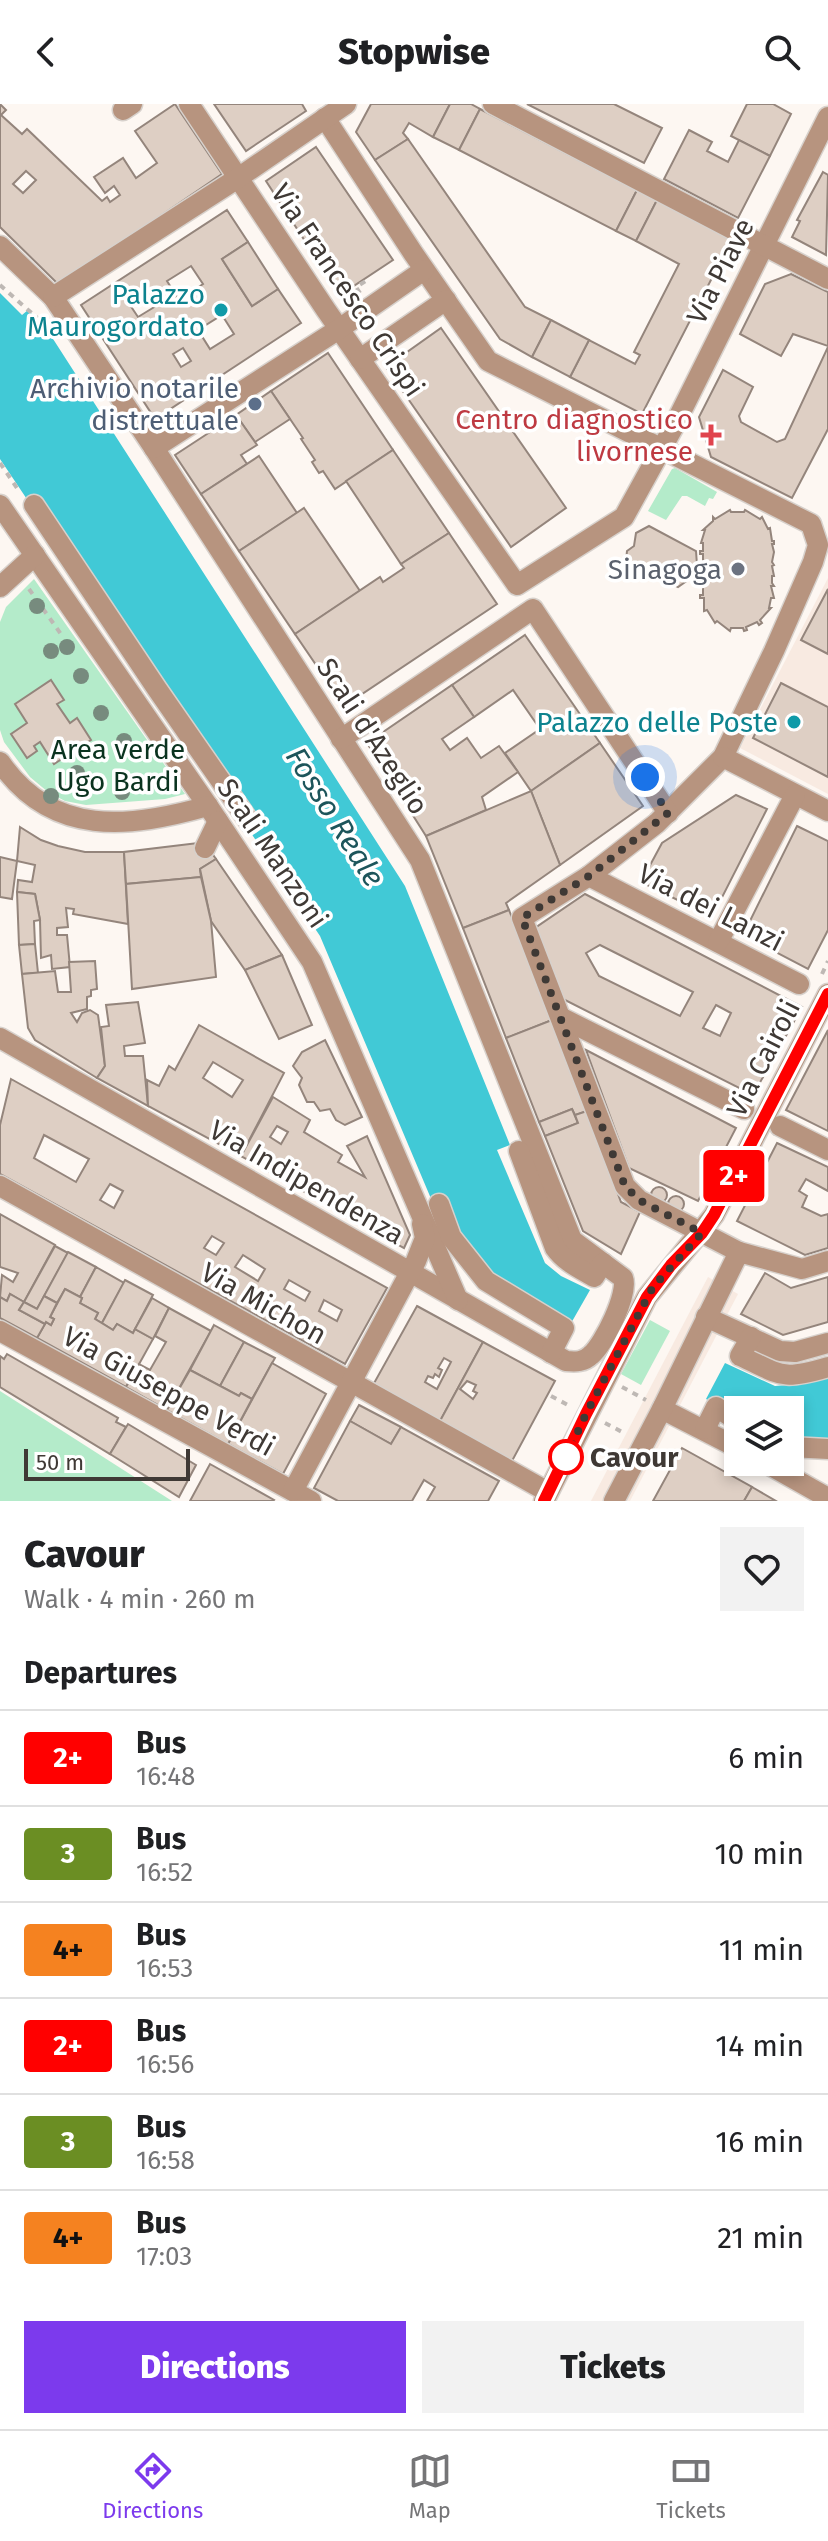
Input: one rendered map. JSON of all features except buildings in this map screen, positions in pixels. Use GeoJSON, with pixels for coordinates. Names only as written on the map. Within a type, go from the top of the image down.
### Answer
{"type":"FeatureCollection","features":[{"type":"Feature","properties":{"kind":"street","name":"Via Francesco Crispi"},"geometry":{"type":"LineString","coordinates":[[189,104],[238,178],[347,324],[360,359],[517,585]]}},
{"type":"Feature","properties":{"kind":"street"},"geometry":{"type":"LineString","coordinates":[[53,297],[346,104]]}},
{"type":"Feature","properties":{"kind":"street"},"geometry":{"type":"LineString","coordinates":[[493,104],[828,279]]}},
{"type":"Feature","properties":{"kind":"street","name":"Via Piave"},"geometry":{"type":"LineString","coordinates":[[517,585],[624,517],[828,117]]}},
{"type":"Feature","properties":{"kind":"street"},"geometry":{"type":"LineString","coordinates":[[325,118],[424,270],[488,361],[811,524],[818,545],[820,566]]}},
{"type":"Feature","properties":{"kind":"street","name":"Scali d'Azeglio"},"geometry":{"type":"LineString","coordinates":[[0,246],[53,297],[420,860],[572,1240],[623,1278],[628,1303]]}},
{"type":"Feature","properties":{"kind":"street"},"geometry":{"type":"LineString","coordinates":[[154,448],[347,324],[424,270]]}},
{"type":"Feature","properties":{"kind":"street"},"geometry":{"type":"LineString","coordinates":[[360,359],[446,300]]}},
{"type":"Feature","properties":{"kind":"street","name":"Scali Manzoni"},"geometry":{"type":"LineString","coordinates":[[0,505],[312,962],[458,1300]]}},
{"type":"Feature","properties":{"kind":"street"},"geometry":{"type":"LineString","coordinates":[[34,505],[250,823]]}},
{"type":"Feature","properties":{"kind":"street"},"geometry":{"type":"LineString","coordinates":[[0,587],[35,555]]}},
{"type":"Feature","properties":{"kind":"street","name":"Via dei Lanzi"},"geometry":{"type":"LineString","coordinates":[[799,984],[589,876],[662,818],[723,757],[774,651],[820,566]]}},
{"type":"Feature","properties":{"kind":"street"},"geometry":{"type":"LineString","coordinates":[[341,739],[533,609],[662,818]]}},
{"type":"Feature","properties":{"kind":"street"},"geometry":{"type":"LineString","coordinates":[[774,651],[793,663]]}},
{"type":"Feature","properties":{"kind":"street"},"geometry":{"type":"LineString","coordinates":[[120,679],[141,665]]}},
{"type":"Feature","properties":{"kind":"street"},"geometry":{"type":"LineString","coordinates":[[723,757],[828,811]]}},
{"type":"Feature","properties":{"kind":"street"},"geometry":{"type":"LineString","coordinates":[[0,762],[12,779],[38,802],[63,815],[89,821],[151,821],[213,813],[205,848]]}},
{"type":"Feature","properties":{"kind":"street"},"geometry":{"type":"LineString","coordinates":[[718,942],[795,795]]}},
{"type":"Feature","properties":{"kind":"street"},"geometry":{"type":"LineString","coordinates":[[589,876],[522,918],[625,1186],[639,1200],[739,1252],[802,1269],[828,1261]]}},
{"type":"Feature","properties":{"kind":"street","name":"Via Cairoli"},"geometry":{"type":"LineString","coordinates":[[546,1497],[605,1377],[599,1355],[628,1303],[653,1287],[702,1233],[714,1215],[828,994]]}},
{"type":"Feature","properties":{"kind":"street"},"geometry":{"type":"LineString","coordinates":[[562,1018],[744,1109]]}},
{"type":"Feature","properties":{"kind":"street"},"geometry":{"type":"LineString","coordinates":[[0,1062],[3,1040]]}},
{"type":"Feature","properties":{"kind":"street","name":"Via Indipendenza"},"geometry":{"type":"LineString","coordinates":[[3,1040],[566,1361],[599,1355]]}},
{"type":"Feature","properties":{"kind":"street"},"geometry":{"type":"LineString","coordinates":[[780,1126],[828,1150]]}},
{"type":"Feature","properties":{"kind":"street"},"geometry":{"type":"LineString","coordinates":[[519,1151],[560,1255],[594,1277],[603,1263]]}},
{"type":"Feature","properties":{"kind":"street","name":"Via Michon"},"geometry":{"type":"LineString","coordinates":[[0,1186],[503,1466],[546,1497]]}},
{"type":"Feature","properties":{"kind":"street"},"geometry":{"type":"LineString","coordinates":[[439,1204],[451,1237],[486,1281],[564,1328],[551,1353]]}},
{"type":"Feature","properties":{"kind":"street"},"geometry":{"type":"LineString","coordinates":[[300,1498],[349,1383],[425,1238],[422,1220]]}},
{"type":"Feature","properties":{"kind":"street"},"geometry":{"type":"LineString","coordinates":[[614,1501],[739,1252]]}},
{"type":"Feature","properties":{"kind":"street"},"geometry":{"type":"LineString","coordinates":[[706,1317],[780,1351],[795,1352],[828,1343]]}},
{"type":"Feature","properties":{"kind":"street","name":"Via Giuseppe Verdi"},"geometry":{"type":"LineString","coordinates":[[0,1331],[300,1498]]}},
{"type":"Feature","properties":{"kind":"street"},"geometry":{"type":"LineString","coordinates":[[751,1337],[740,1356],[779,1375],[797,1375],[828,1367]]}},
{"type":"Feature","properties":{"kind":"street"},"geometry":{"type":"LineString","coordinates":[[698,1426],[716,1407],[724,1412]]}},
{"type":"Feature","properties":{"kind":"street"},"geometry":{"type":"LineString","coordinates":[[662,1409],[724,1440]]}},
{"type":"Feature","properties":{"kind":"street"},"geometry":{"type":"LineString","coordinates":[[804,1448],[828,1449]]}},
{"type":"Feature","properties":{"kind":"street"},"geometry":{"type":"LineString","coordinates":[[789,1476],[828,1498]]}},
{"type":"Feature","properties":{"kind":"path"},"geometry":{"type":"LineString","coordinates":[[358,287],[368,279]]}},
{"type":"Feature","properties":{"kind":"path"},"geometry":{"type":"LineString","coordinates":[[0,285],[53,332]]}},
{"type":"Feature","properties":{"kind":"path"},"geometry":{"type":"LineString","coordinates":[[605,1377],[662,1409]]}},
{"type":"Feature","properties":{"kind":"path"},"geometry":{"type":"LineString","coordinates":[[551,1396],[568,1405]]}},
{"type":"Feature","properties":{"kind":"path"},"geometry":{"type":"LineString","coordinates":[[599,1420],[624,1433]]}},
{"type":"Feature","properties":{"kind":"shaded area"},"geometry":{"type":"Polygon","coordinates":[[[828,578],[828,794],[740,748],[828,578]]]}},
{"type":"Feature","properties":{"kind":"shaded area"},"geometry":{"type":"Polygon","coordinates":[[[708,1277],[738,1294],[630,1501],[591,1501],[708,1277]]]}},
{"type":"Feature","properties":{"kind":"green space"},"geometry":{"type":"Polygon","coordinates":[[[675,468],[717,492],[705,506],[682,496],[666,520],[648,511],[675,468]]]}},
{"type":"Feature","properties":{"kind":"green space","name":"Area verde Ugo Bardi"},"geometry":{"type":"Polygon","coordinates":[[[34,579],[185,794],[165,799],[86,805],[65,801],[30,777],[4,742],[0,730],[0,622],[6,607],[34,579]],[[51,680],[15,704],[27,723],[27,758],[37,752],[34,746],[40,742],[54,764],[91,740],[77,719],[70,723],[57,704],[64,699],[51,680]]]}},
{"type":"Feature","properties":{"kind":"green space"},"geometry":{"type":"Polygon","coordinates":[[[650,1320],[670,1331],[641,1385],[621,1374],[650,1320]]]}},
{"type":"Feature","properties":{"kind":"green space"},"geometry":{"type":"Polygon","coordinates":[[[0,1391],[172,1501],[0,1501],[0,1391]]]}},
{"type":"Feature","properties":{"kind":"water","name":"Fosso Reale"},"geometry":{"type":"Polygon","coordinates":[[[0,293],[22,315],[28,310],[46,328],[405,886],[510,1145],[497,1150],[545,1263],[561,1276],[590,1290],[570,1325],[496,1281],[432,1201],[320,936],[0,459],[0,293]]]}},
{"type":"Feature","properties":{"kind":"water"},"geometry":{"type":"Polygon","coordinates":[[[725,1363],[775,1386],[798,1384],[828,1375],[828,1445],[804,1443],[804,1396],[724,1396],[724,1408],[706,1399],[725,1363]]]}},
{"type":"Feature","properties":{"kind":"bus line","name":"2+"},"geometry":{"type":"LineString","coordinates":[[544,1501],[647,1297],[714,1215],[828,994]]}},
{"type":"Feature","properties":{"kind":"place","name":"Palazzo Maurogordato"},"geometry":{"type":"Point","coordinates":[221,310]}},
{"type":"Feature","properties":{"kind":"place","name":"Archivio notarile distrettuale"},"geometry":{"type":"Point","coordinates":[255,404]}},
{"type":"Feature","properties":{"kind":"place","name":"Centro diagnostico livornese"},"geometry":{"type":"Point","coordinates":[711,435]}},
{"type":"Feature","properties":{"kind":"place","name":"Sinagoga"},"geometry":{"type":"Point","coordinates":[738,569]}},
{"type":"Feature","properties":{"kind":"place","name":"Palazzo delle Poste"},"geometry":{"type":"Point","coordinates":[794,722]}},
{"type":"Feature","properties":{"kind":"place","name":"Cavour"},"geometry":{"type":"Point","coordinates":[566,1457]}},
{"type":"Feature","properties":{"kind":"route"},"geometry":{"type":"LineString","coordinates":[[566,1457],[653,1287],[702,1233],[639,1200],[625,1186],[522,918],[589,876],[668,813],[645,777]]}}]}
